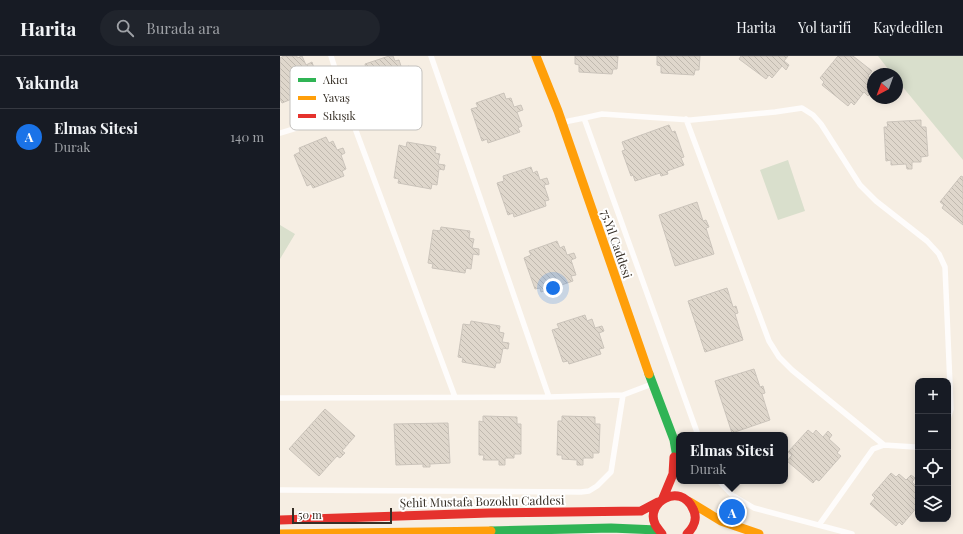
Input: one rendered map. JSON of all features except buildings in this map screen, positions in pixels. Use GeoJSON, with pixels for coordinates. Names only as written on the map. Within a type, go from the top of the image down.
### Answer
{"type":"FeatureCollection","features":[{"type":"Feature","properties":{"kind":"street","name":"75.Yıl Caddesi"},"geometry":{"type":"LineString","coordinates":[[536,56],[562,123],[652,384],[674,440],[676,452]]}},
{"type":"Feature","properties":{"kind":"street","name":"75.Yıl Caddesi"},"geometry":{"type":"LineString","coordinates":[[659,532],[654,523],[654,509],[661,500],[673,474],[674,440]]}},
{"type":"Feature","properties":{"kind":"street"},"geometry":{"type":"LineString","coordinates":[[682,486],[687,500],[694,508],[696,514],[695,522],[690,534]]}},
{"type":"Feature","properties":{"kind":"street"},"geometry":{"type":"LineString","coordinates":[[661,500],[670,495],[677,495],[721,521],[758,534]]}},
{"type":"Feature","properties":{"kind":"street","name":"Şehit Mustafa Bozoklu Caddesi"},"geometry":{"type":"LineString","coordinates":[[280,520],[465,514],[641,511],[661,500]]}},
{"type":"Feature","properties":{"kind":"street"},"geometry":{"type":"LineString","coordinates":[[280,534],[611,528],[659,532]]}},
{"type":"Feature","properties":{"kind":"lane"},"geometry":{"type":"LineString","coordinates":[[331,56],[334,66]]}},
{"type":"Feature","properties":{"kind":"lane"},"geometry":{"type":"LineString","coordinates":[[431,56],[549,397]]}},
{"type":"Feature","properties":{"kind":"lane"},"geometry":{"type":"LineString","coordinates":[[562,123],[602,114],[691,120],[802,108],[813,115],[821,124],[860,185],[876,201],[927,241],[939,254],[944,267],[952,409],[950,414]]}},
{"type":"Feature","properties":{"kind":"lane"},"geometry":{"type":"LineString","coordinates":[[584,118],[697,432]]}},
{"type":"Feature","properties":{"kind":"lane"},"geometry":{"type":"LineString","coordinates":[[686,119],[769,341],[779,357],[792,370],[884,445]]}},
{"type":"Feature","properties":{"kind":"lane"},"geometry":{"type":"LineString","coordinates":[[280,133],[290,130]]}},
{"type":"Feature","properties":{"kind":"lane"},"geometry":{"type":"LineString","coordinates":[[356,130],[455,397]]}},
{"type":"Feature","properties":{"kind":"lane"},"geometry":{"type":"LineString","coordinates":[[280,398],[549,397],[623,395],[652,384]]}},
{"type":"Feature","properties":{"kind":"lane"},"geometry":{"type":"LineString","coordinates":[[280,490],[590,491],[611,472],[623,395]]}},
{"type":"Feature","properties":{"kind":"lane"},"geometry":{"type":"LineString","coordinates":[[819,525],[873,449],[884,445],[915,447]]}},
{"type":"Feature","properties":{"kind":"lane"},"geometry":{"type":"LineString","coordinates":[[722,484],[732,496],[754,508],[852,534]]}},
{"type":"Feature","properties":{"kind":"green space"},"geometry":{"type":"Polygon","coordinates":[[[878,56],[963,56],[963,160],[903,87],[903,68],[887,68],[878,56]]]}},
{"type":"Feature","properties":{"kind":"green space"},"geometry":{"type":"Polygon","coordinates":[[[788,160],[805,211],[778,220],[760,170],[788,160]]]}},
{"type":"Feature","properties":{"kind":"green space"},"geometry":{"type":"Polygon","coordinates":[[[280,225],[295,234],[280,259],[280,225]]]}},
{"type":"Feature","properties":{"kind":"traffic: fast"},"geometry":{"type":"LineString","coordinates":[[649,374],[674,440],[676,452]]}},
{"type":"Feature","properties":{"kind":"traffic: fast"},"geometry":{"type":"LineString","coordinates":[[491,531],[611,528],[657,530]]}},
{"type":"Feature","properties":{"kind":"traffic: slow"},"geometry":{"type":"LineString","coordinates":[[536,56],[558,111],[649,374]]}},
{"type":"Feature","properties":{"kind":"traffic: slow"},"geometry":{"type":"LineString","coordinates":[[690,502],[721,521],[759,534]]}},
{"type":"Feature","properties":{"kind":"traffic: slow"},"geometry":{"type":"LineString","coordinates":[[280,534],[491,531]]}},
{"type":"Feature","properties":{"kind":"traffic: jam"},"geometry":{"type":"LineString","coordinates":[[663,498],[673,474],[674,457]]}},
{"type":"Feature","properties":{"kind":"traffic: jam"},"geometry":{"type":"LineString","coordinates":[[662,534],[655,524],[653,516],[655,509],[665,498],[673,496],[680,497],[687,501],[693,509],[695,519],[692,528],[687,534]]}},
{"type":"Feature","properties":{"kind":"traffic: jam"},"geometry":{"type":"LineString","coordinates":[[280,520],[489,513],[641,511],[658,502]]}},
{"type":"Feature","properties":{"kind":"place","name":"Elmas Sitesi"},"geometry":{"type":"Point","coordinates":[732,512]}}]}
